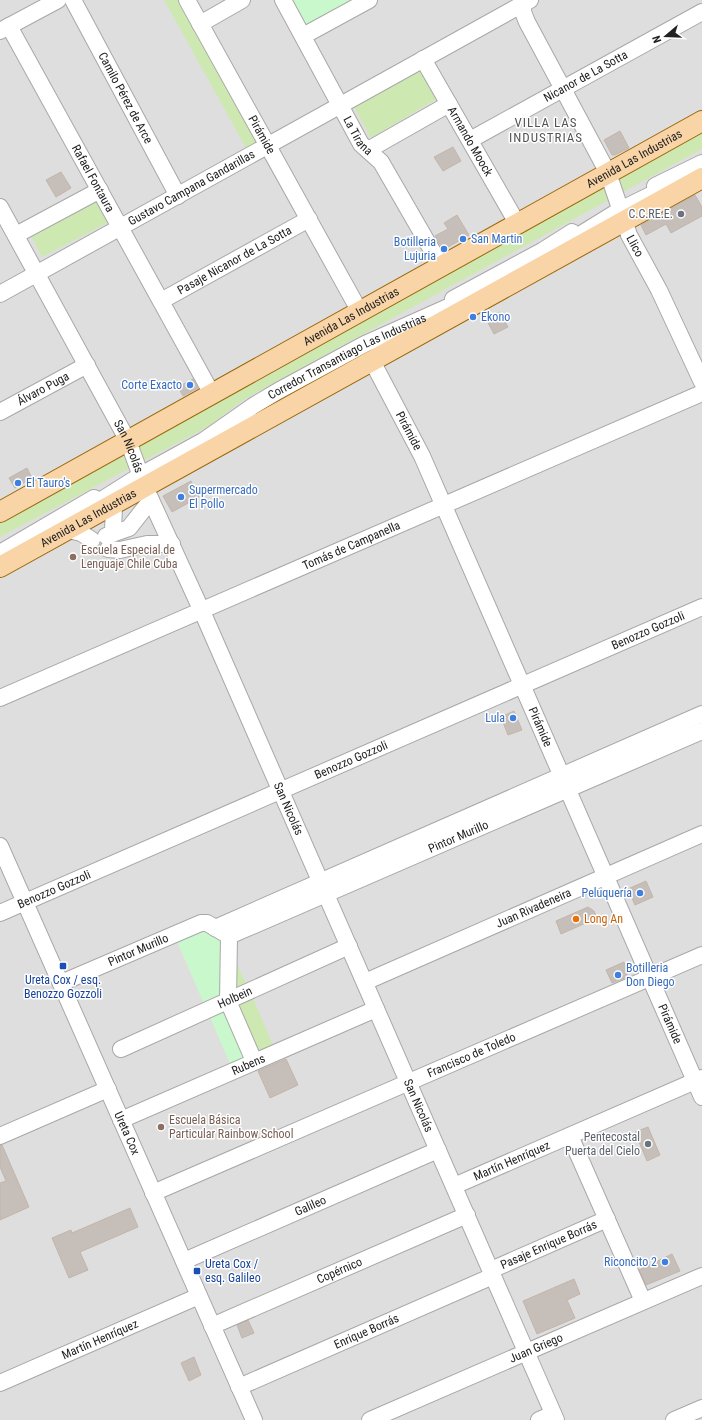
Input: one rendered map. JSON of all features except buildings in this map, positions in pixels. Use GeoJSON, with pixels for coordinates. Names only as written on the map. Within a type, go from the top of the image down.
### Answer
{"type":"FeatureCollection","features":[{"type":"Feature","properties":{"kind":"main road","name":"Avenida Las Industrias"},"geometry":{"type":"LineString","coordinates":[[0,512],[702,121]]}},
{"type":"Feature","properties":{"kind":"main road","name":"Avenida Las Industrias"},"geometry":{"type":"LineString","coordinates":[[0,568],[114,505],[144,483],[372,361],[621,212],[702,178]]}},
{"type":"Feature","properties":{"kind":"street"},"geometry":{"type":"LineString","coordinates":[[5,29],[58,0]]}},
{"type":"Feature","properties":{"kind":"street","name":"Camilo Pérez de Arce"},"geometry":{"type":"LineString","coordinates":[[73,0],[178,196]]}},
{"type":"Feature","properties":{"kind":"street","name":"Pirámide"},"geometry":{"type":"LineString","coordinates":[[186,0],[360,312]]}},
{"type":"Feature","properties":{"kind":"street"},"geometry":{"type":"LineString","coordinates":[[200,24],[242,0]]}},
{"type":"Feature","properties":{"kind":"street","name":"La Tirana"},"geometry":{"type":"LineString","coordinates":[[283,0],[361,144],[381,162],[441,266]]}},
{"type":"Feature","properties":{"kind":"street","name":"Gustavo Campana Gandarillas"},"geometry":{"type":"LineString","coordinates":[[0,294],[268,146],[525,1]]}},
{"type":"Feature","properties":{"kind":"street","name":"Llico"},"geometry":{"type":"LineString","coordinates":[[525,1],[523,12],[527,22],[608,173],[621,212],[668,306],[702,382]]}},
{"type":"Feature","properties":{"kind":"street"},"geometry":{"type":"LineString","coordinates":[[303,36],[362,2]]}},
{"type":"Feature","properties":{"kind":"street","name":"Nicanor de La Sotta"},"geometry":{"type":"LineString","coordinates":[[470,140],[702,12]]}},
{"type":"Feature","properties":{"kind":"street","name":"Rafael Fontaura"},"geometry":{"type":"LineString","coordinates":[[5,29],[100,190],[212,394]]}},
{"type":"Feature","properties":{"kind":"street","name":"Armando Moock"},"geometry":{"type":"LineString","coordinates":[[423,59],[517,223]]}},
{"type":"Feature","properties":{"kind":"street"},"geometry":{"type":"LineString","coordinates":[[368,150],[448,104]]}},
{"type":"Feature","properties":{"kind":"street","name":"Corredor Transantiago Las Industrias"},"geometry":{"type":"LineString","coordinates":[[621,212],[702,162]]}},
{"type":"Feature","properties":{"kind":"street","name":"Corredor Transantiago Las Industrias"},"geometry":{"type":"LineString","coordinates":[[0,559],[82,512],[144,483],[204,432],[257,396],[338,351],[466,292],[542,251],[621,212],[702,168]]}},
{"type":"Feature","properties":{"kind":"street"},"geometry":{"type":"LineString","coordinates":[[16,236],[100,190]]}},
{"type":"Feature","properties":{"kind":"street","name":"San Nicolás"},"geometry":{"type":"LineString","coordinates":[[0,207],[128,441],[144,483],[202,610],[467,1215],[526,1352],[550,1418]]}},
{"type":"Feature","properties":{"kind":"street","name":"Pasaje Nicanor de La Sotta"},"geometry":{"type":"LineString","coordinates":[[161,301],[308,219]]}},
{"type":"Feature","properties":{"kind":"street","name":"Pirámide"},"geometry":{"type":"LineString","coordinates":[[372,361],[412,434],[605,876],[698,1079],[702,1097]]}},
{"type":"Feature","properties":{"kind":"street","name":"Álvaro Puga"},"geometry":{"type":"LineString","coordinates":[[0,412],[87,365]]}},
{"type":"Feature","properties":{"kind":"street","name":"Tomás de Campanella"},"geometry":{"type":"LineString","coordinates":[[0,698],[702,393]]}},
{"type":"Feature","properties":{"kind":"street"},"geometry":{"type":"LineString","coordinates":[[137,546],[129,528],[144,483]]}},
{"type":"Feature","properties":{"kind":"street","name":"Corredor Transantiago Las Industrias"},"geometry":{"type":"LineString","coordinates":[[0,553],[74,510],[144,483]]}},
{"type":"Feature","properties":{"kind":"street"},"geometry":{"type":"LineString","coordinates":[[105,539],[114,505]]}},
{"type":"Feature","properties":{"kind":"street"},"geometry":{"type":"LineString","coordinates":[[105,539],[129,528]]}},
{"type":"Feature","properties":{"kind":"street"},"geometry":{"type":"LineString","coordinates":[[69,530],[105,539],[120,550],[147,544],[172,544]]}},
{"type":"Feature","properties":{"kind":"street","name":"Benozzo Gozzoli"},"geometry":{"type":"LineString","coordinates":[[0,913],[702,607]]}},
{"type":"Feature","properties":{"kind":"street","name":"Pintor Murillo"},"geometry":{"type":"LineString","coordinates":[[564,783],[702,714]]}},
{"type":"Feature","properties":{"kind":"street","name":"Pintor Murillo"},"geometry":{"type":"LineString","coordinates":[[61,983],[201,923],[207,922],[222,932],[564,783],[702,731]]}},
{"type":"Feature","properties":{"kind":"street","name":"Juan Rivadeneira"},"geometry":{"type":"LineString","coordinates":[[364,982],[702,834]]}},
{"type":"Feature","properties":{"kind":"street","name":"Ureta Cox"},"geometry":{"type":"LineString","coordinates":[[0,846],[254,1420]]}},
{"type":"Feature","properties":{"kind":"street"},"geometry":{"type":"LineString","coordinates":[[222,932],[228,998],[254,1061]]}},
{"type":"Feature","properties":{"kind":"street","name":"Holbein"},"geometry":{"type":"LineString","coordinates":[[119,1045],[349,946]]}},
{"type":"Feature","properties":{"kind":"street","name":"Francisco de Toledo"},"geometry":{"type":"LineString","coordinates":[[153,1193],[702,955]]}},
{"type":"Feature","properties":{"kind":"street","name":"Rubens"},"geometry":{"type":"LineString","coordinates":[[123,1124],[254,1061],[378,1013]]}},
{"type":"Feature","properties":{"kind":"street","name":"Rubens"},"geometry":{"type":"LineString","coordinates":[[123,1124],[378,1013]]}},
{"type":"Feature","properties":{"kind":"street","name":"Martín Henríquez"},"geometry":{"type":"LineString","coordinates":[[454,1186],[698,1079]]}},
{"type":"Feature","properties":{"kind":"street"},"geometry":{"type":"LineString","coordinates":[[0,1136],[108,1089]]}},
{"type":"Feature","properties":{"kind":"street"},"geometry":{"type":"LineString","coordinates":[[570,1136],[643,1301]]}},
{"type":"Feature","properties":{"kind":"street","name":"Galileo"},"geometry":{"type":"LineString","coordinates":[[184,1261],[438,1150]]}},
{"type":"Feature","properties":{"kind":"street","name":"Copérnico"},"geometry":{"type":"LineString","coordinates":[[212,1326],[467,1215]]}},
{"type":"Feature","properties":{"kind":"street","name":"Pasaje Enrique Borrás"},"geometry":{"type":"LineString","coordinates":[[493,1277],[607,1219]]}},
{"type":"Feature","properties":{"kind":"street","name":"Juan Griego"},"geometry":{"type":"LineString","coordinates":[[370,1420],[702,1276]]}},
{"type":"Feature","properties":{"kind":"street","name":"Enrique Borrás"},"geometry":{"type":"LineString","coordinates":[[241,1390],[493,1277]]}},
{"type":"Feature","properties":{"kind":"street","name":"Martín Henríquez"},"geometry":{"type":"LineString","coordinates":[[0,1383],[199,1296]]}},
{"type":"Feature","properties":{"kind":"street"},"geometry":{"type":"LineString","coordinates":[[674,1420],[702,1408]]}},
{"type":"Feature","properties":{"kind":"shaded area"},"geometry":{"type":"Polygon","coordinates":[[[0,0],[702,0],[702,1420],[0,1420],[0,0]]]}},
{"type":"Feature","properties":{"kind":"green space"},"geometry":{"type":"Polygon","coordinates":[[[164,0],[179,0],[257,142],[246,148],[164,0]]]}},
{"type":"Feature","properties":{"kind":"green space"},"geometry":{"type":"Polygon","coordinates":[[[292,0],[350,0],[352,4],[309,29],[292,0]]]}},
{"type":"Feature","properties":{"kind":"green space"},"geometry":{"type":"Polygon","coordinates":[[[420,69],[438,98],[371,138],[354,107],[420,69]]]}},
{"type":"Feature","properties":{"kind":"green space"},"geometry":{"type":"Polygon","coordinates":[[[702,127],[702,149],[259,391],[242,401],[209,426],[0,537],[0,518],[702,127]]]}},
{"type":"Feature","properties":{"kind":"green space"},"geometry":{"type":"Polygon","coordinates":[[[92,190],[109,222],[42,257],[26,226],[92,190]]]}},
{"type":"Feature","properties":{"kind":"green space"},"geometry":{"type":"Polygon","coordinates":[[[204,926],[227,938],[224,999],[251,1059],[232,1068],[175,937],[204,926]]]}},
{"type":"Feature","properties":{"kind":"green space"},"geometry":{"type":"Polygon","coordinates":[[[231,950],[247,986],[230,994],[231,950]]]}},
{"type":"Feature","properties":{"kind":"green space"},"geometry":{"type":"Polygon","coordinates":[[[251,994],[275,1050],[258,1057],[234,1002],[251,994]]]}},
{"type":"Feature","properties":{"kind":"place","name":"C.C.RE.E."},"geometry":{"type":"Point","coordinates":[681,214]}},
{"type":"Feature","properties":{"kind":"place","name":"San Martin"},"geometry":{"type":"Point","coordinates":[463,239]}},
{"type":"Feature","properties":{"kind":"place","name":"Botilleria Lujuria"},"geometry":{"type":"Point","coordinates":[444,249]}},
{"type":"Feature","properties":{"kind":"place","name":"Ekono"},"geometry":{"type":"Point","coordinates":[473,317]}},
{"type":"Feature","properties":{"kind":"place","name":"Corte Exacto"},"geometry":{"type":"Point","coordinates":[190,385]}},
{"type":"Feature","properties":{"kind":"place","name":"El Tauro's"},"geometry":{"type":"Point","coordinates":[18,483]}},
{"type":"Feature","properties":{"kind":"place","name":"Supermercado El Pollo"},"geometry":{"type":"Point","coordinates":[181,497]}},
{"type":"Feature","properties":{"kind":"place","name":"Escuela Especial de Lenguaje Chile Cuba"},"geometry":{"type":"Point","coordinates":[73,557]}},
{"type":"Feature","properties":{"kind":"place","name":"Lula"},"geometry":{"type":"Point","coordinates":[513,718]}},
{"type":"Feature","properties":{"kind":"place","name":"Peluquería"},"geometry":{"type":"Point","coordinates":[640,893]}},
{"type":"Feature","properties":{"kind":"place","name":"Long An"},"geometry":{"type":"Point","coordinates":[576,919]}},
{"type":"Feature","properties":{"kind":"place","name":"Ureta Cox / esq. Benozzo Gozzoli"},"geometry":{"type":"Point","coordinates":[63,966]}},
{"type":"Feature","properties":{"kind":"place","name":"Botilleria Don Diego"},"geometry":{"type":"Point","coordinates":[618,975]}},
{"type":"Feature","properties":{"kind":"place","name":"Escuela Básica Particular Rainbow School"},"geometry":{"type":"Point","coordinates":[161,1127]}},
{"type":"Feature","properties":{"kind":"place","name":"Pentecostal Puerta del Cielo"},"geometry":{"type":"Point","coordinates":[648,1144]}},
{"type":"Feature","properties":{"kind":"place","name":"Riconcito 2"},"geometry":{"type":"Point","coordinates":[665,1262]}},
{"type":"Feature","properties":{"kind":"place","name":"Ureta Cox / esq. Galileo"},"geometry":{"type":"Point","coordinates":[197,1271]}},
{"type":"Feature","properties":{"kind":"district","name":"VILLA LAS INDUSTRIAS"},"geometry":{"type":"Point","coordinates":[546,130]}}]}
